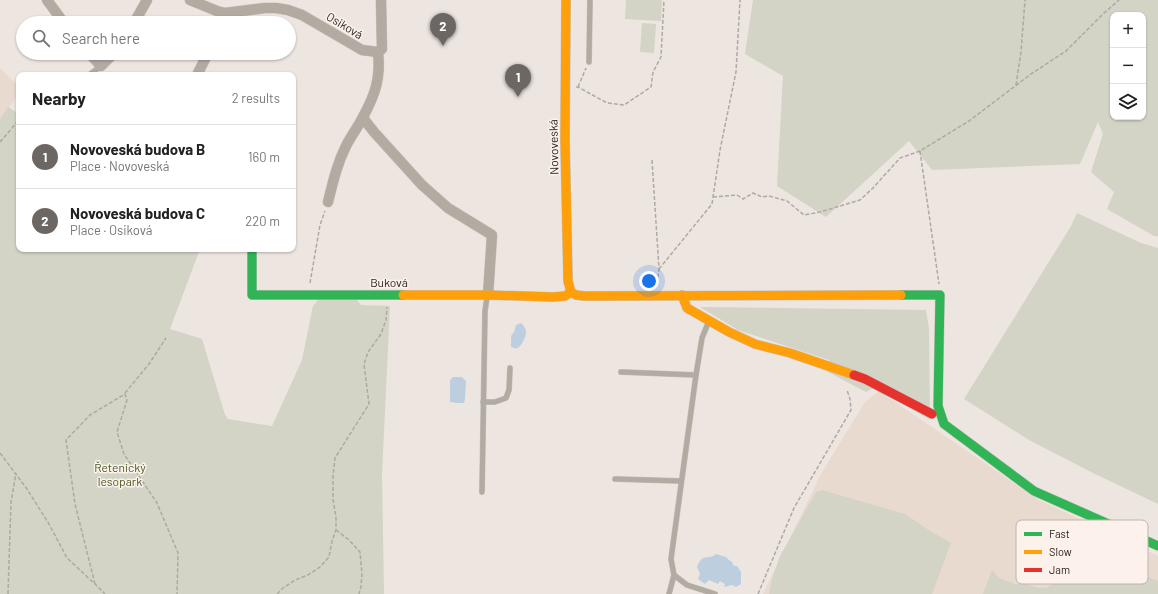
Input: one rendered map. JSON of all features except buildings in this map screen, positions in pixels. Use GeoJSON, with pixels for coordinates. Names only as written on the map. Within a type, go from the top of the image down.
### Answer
{"type":"FeatureCollection","features":[{"type":"Feature","properties":{"kind":"street"},"geometry":{"type":"LineString","coordinates":[[47,0],[59,16]]}},
{"type":"Feature","properties":{"kind":"street"},"geometry":{"type":"LineString","coordinates":[[138,16],[147,0]]}},
{"type":"Feature","properties":{"kind":"street"},"geometry":{"type":"LineString","coordinates":[[190,0],[217,11],[221,16]]}},
{"type":"Feature","properties":{"kind":"street","name":"Osiková"},"geometry":{"type":"LineString","coordinates":[[229,16],[265,4],[302,15],[362,50],[378,52],[382,49],[381,0]]}},
{"type":"Feature","properties":{"kind":"street","name":"Novoveská"},"geometry":{"type":"LineString","coordinates":[[566,0],[564,88],[567,271],[571,292]]}},
{"type":"Feature","properties":{"kind":"street"},"geometry":{"type":"LineString","coordinates":[[328,202],[336,168],[346,145],[363,118],[379,77],[380,66],[378,52]]}},
{"type":"Feature","properties":{"kind":"street"},"geometry":{"type":"LineString","coordinates":[[95,60],[101,66],[107,60]]}},
{"type":"Feature","properties":{"kind":"street"},"geometry":{"type":"LineString","coordinates":[[198,72],[204,60]]}},
{"type":"Feature","properties":{"kind":"street"},"geometry":{"type":"LineString","coordinates":[[363,118],[422,185],[448,208],[492,235],[488,296]]}},
{"type":"Feature","properties":{"kind":"street","name":"Buková"},"geometry":{"type":"LineString","coordinates":[[252,252],[252,295],[557,297],[565,296],[571,292]]}},
{"type":"Feature","properties":{"kind":"street"},"geometry":{"type":"LineString","coordinates":[[571,292],[579,296],[940,295],[938,406],[944,424],[1034,491],[1099,520]]}},
{"type":"Feature","properties":{"kind":"street"},"geometry":{"type":"LineString","coordinates":[[682,295],[687,308],[729,332],[755,344],[790,353],[865,378],[932,414]]}},
{"type":"Feature","properties":{"kind":"street"},"geometry":{"type":"LineString","coordinates":[[1148,542],[1158,546]]}},
{"type":"Feature","properties":{"kind":"lane"},"geometry":{"type":"LineString","coordinates":[[589,62],[590,0]]}},
{"type":"Feature","properties":{"kind":"lane"},"geometry":{"type":"LineString","coordinates":[[93,72],[101,66]]}},
{"type":"Feature","properties":{"kind":"lane"},"geometry":{"type":"LineString","coordinates":[[482,492],[485,311],[488,296]]}},
{"type":"Feature","properties":{"kind":"lane"},"geometry":{"type":"LineString","coordinates":[[669,594],[674,575],[671,559],[696,375],[702,338],[709,320]]}},
{"type":"Feature","properties":{"kind":"lane"},"geometry":{"type":"LineString","coordinates":[[483,402],[495,402],[506,398],[509,390],[510,368]]}},
{"type":"Feature","properties":{"kind":"lane"},"geometry":{"type":"LineString","coordinates":[[621,372],[696,375]]}},
{"type":"Feature","properties":{"kind":"lane"},"geometry":{"type":"LineString","coordinates":[[615,479],[681,481]]}},
{"type":"Feature","properties":{"kind":"lane"},"geometry":{"type":"LineString","coordinates":[[674,575],[687,585],[715,594]]}},
{"type":"Feature","properties":{"kind":"path"},"geometry":{"type":"LineString","coordinates":[[589,62],[578,87],[607,103],[624,105],[651,87],[653,72],[661,57],[664,0]]}},
{"type":"Feature","properties":{"kind":"path"},"geometry":{"type":"LineString","coordinates":[[659,270],[712,204],[720,150],[736,72],[740,0]]}},
{"type":"Feature","properties":{"kind":"path"},"geometry":{"type":"LineString","coordinates":[[1016,85],[1021,52],[1025,0]]}},
{"type":"Feature","properties":{"kind":"path"},"geometry":{"type":"LineString","coordinates":[[713,197],[737,195],[743,199],[753,193],[762,197],[769,196],[787,201],[804,215],[820,212],[860,200],[900,158],[920,151],[969,121],[1016,85],[1066,51],[1119,0]]}},
{"type":"Feature","properties":{"kind":"path"},"geometry":{"type":"LineString","coordinates":[[0,142],[16,123]]}},
{"type":"Feature","properties":{"kind":"path"},"geometry":{"type":"LineString","coordinates":[[920,151],[940,295]]}},
{"type":"Feature","properties":{"kind":"path"},"geometry":{"type":"LineString","coordinates":[[652,160],[659,270],[657,296]]}},
{"type":"Feature","properties":{"kind":"path"},"geometry":{"type":"LineString","coordinates":[[308,295],[320,225],[328,202]]}},
{"type":"Feature","properties":{"kind":"path"},"geometry":{"type":"LineString","coordinates":[[277,594],[295,580],[308,575],[320,567],[329,557],[336,530],[333,499],[335,458],[369,404],[364,364],[368,352],[381,334],[386,320],[388,295]]}},
{"type":"Feature","properties":{"kind":"path"},"geometry":{"type":"LineString","coordinates":[[95,584],[75,504],[66,440],[90,415],[125,394],[149,364],[166,338]]}},
{"type":"Feature","properties":{"kind":"path"},"geometry":{"type":"LineString","coordinates":[[758,594],[794,508],[851,410],[847,390]]}},
{"type":"Feature","properties":{"kind":"path"},"geometry":{"type":"LineString","coordinates":[[125,394],[128,400],[117,432],[124,454],[157,503],[178,553],[177,594]]}},
{"type":"Feature","properties":{"kind":"path"},"geometry":{"type":"LineString","coordinates":[[0,453],[27,489],[49,524],[66,558],[104,594]]}},
{"type":"Feature","properties":{"kind":"path"},"geometry":{"type":"LineString","coordinates":[[8,594],[11,502],[16,474]]}},
{"type":"Feature","properties":{"kind":"path"},"geometry":{"type":"LineString","coordinates":[[336,530],[349,540],[360,552],[362,574],[359,594]]}},
{"type":"Feature","properties":{"kind":"shaded area"},"geometry":{"type":"Polygon","coordinates":[[[0,68],[16,84],[16,98],[0,119],[0,68]]]}},
{"type":"Feature","properties":{"kind":"shaded area"},"geometry":{"type":"Polygon","coordinates":[[[879,391],[1039,500],[1082,520],[1016,520],[1016,584],[1148,584],[1148,551],[1158,556],[1158,594],[763,594],[821,474],[865,402],[879,391]]]}},
{"type":"Feature","properties":{"kind":"green space"},"geometry":{"type":"Polygon","coordinates":[[[626,0],[662,0],[661,21],[625,19],[626,0]]]}},
{"type":"Feature","properties":{"kind":"green space"},"geometry":{"type":"Polygon","coordinates":[[[753,0],[1158,0],[1158,236],[1154,236],[1107,209],[1114,192],[1091,172],[1103,134],[1098,122],[1080,164],[932,170],[909,141],[826,217],[777,186],[783,76],[745,54],[753,0]]]}},
{"type":"Feature","properties":{"kind":"green space"},"geometry":{"type":"Polygon","coordinates":[[[642,23],[656,24],[654,53],[640,52],[642,23]]]}},
{"type":"Feature","properties":{"kind":"green space","name":"Řetenický lesopark"},"geometry":{"type":"Polygon","coordinates":[[[8,107],[16,112],[16,252],[199,252],[170,329],[202,339],[225,415],[228,419],[272,426],[302,360],[313,306],[319,299],[356,299],[361,305],[390,306],[382,474],[384,594],[0,594],[0,119],[8,107]]]}},
{"type":"Feature","properties":{"kind":"green space"},"geometry":{"type":"Polygon","coordinates":[[[1077,213],[1141,243],[1158,248],[1158,504],[1029,440],[964,399],[1071,226],[1077,213]]]}},
{"type":"Feature","properties":{"kind":"green space"},"geometry":{"type":"Polygon","coordinates":[[[700,307],[926,310],[929,329],[930,420],[875,387],[866,392],[828,372],[829,360],[738,330],[700,307]]]}},
{"type":"Feature","properties":{"kind":"green space"},"geometry":{"type":"Polygon","coordinates":[[[822,490],[905,514],[951,543],[932,594],[769,594],[772,579],[780,556],[816,492],[822,490]]]}},
{"type":"Feature","properties":{"kind":"green space"},"geometry":{"type":"Polygon","coordinates":[[[992,570],[999,578],[1015,584],[1025,584],[1038,588],[1046,588],[1053,584],[1148,584],[1148,577],[1158,581],[1158,594],[983,594],[992,570]]]}},
{"type":"Feature","properties":{"kind":"water"},"geometry":{"type":"Polygon","coordinates":[[[521,323],[526,330],[524,340],[520,347],[511,347],[511,336],[516,325],[521,323]]]}},
{"type":"Feature","properties":{"kind":"water"},"geometry":{"type":"Polygon","coordinates":[[[453,377],[462,377],[466,381],[464,403],[450,402],[450,380],[453,377]]]}},
{"type":"Feature","properties":{"kind":"water"},"geometry":{"type":"Polygon","coordinates":[[[716,554],[726,557],[734,566],[737,566],[741,572],[741,584],[736,587],[732,585],[724,587],[725,584],[720,581],[718,584],[709,580],[705,584],[698,579],[700,574],[697,567],[699,562],[703,558],[716,554]]]}},
{"type":"Feature","properties":{"kind":"traffic: fast"},"geometry":{"type":"LineString","coordinates":[[252,252],[252,295],[403,295]]}},
{"type":"Feature","properties":{"kind":"traffic: fast"},"geometry":{"type":"LineString","coordinates":[[901,295],[940,295],[938,406],[944,424],[1034,491],[1099,520]]}},
{"type":"Feature","properties":{"kind":"traffic: fast"},"geometry":{"type":"LineString","coordinates":[[1148,542],[1158,546]]}},
{"type":"Feature","properties":{"kind":"traffic: slow"},"geometry":{"type":"LineString","coordinates":[[566,0],[565,140],[568,281],[571,292]]}},
{"type":"Feature","properties":{"kind":"traffic: slow"},"geometry":{"type":"LineString","coordinates":[[403,295],[553,297],[565,296],[571,292]]}},
{"type":"Feature","properties":{"kind":"traffic: slow"},"geometry":{"type":"LineString","coordinates":[[571,292],[576,295],[584,296],[901,295]]}},
{"type":"Feature","properties":{"kind":"traffic: slow"},"geometry":{"type":"LineString","coordinates":[[682,295],[687,308],[729,332],[755,344],[790,353],[854,375]]}},
{"type":"Feature","properties":{"kind":"traffic: jam"},"geometry":{"type":"LineString","coordinates":[[854,375],[865,379],[932,414]]}},
{"type":"Feature","properties":{"kind":"place","name":"Novoveská budova C"},"geometry":{"type":"Point","coordinates":[443,46]}},
{"type":"Feature","properties":{"kind":"place","name":"Novoveská budova B"},"geometry":{"type":"Point","coordinates":[518,97]}}]}
